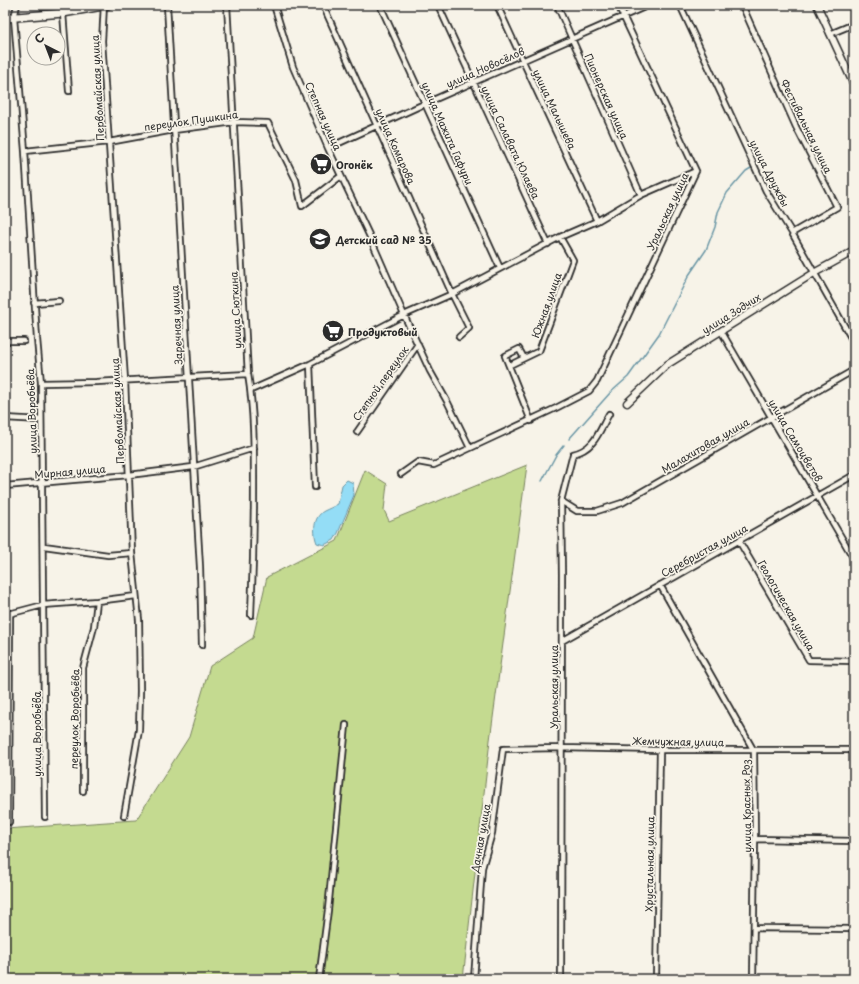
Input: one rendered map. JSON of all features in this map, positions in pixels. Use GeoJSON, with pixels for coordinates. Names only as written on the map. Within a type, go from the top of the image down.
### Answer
{"type":"FeatureCollection","features":[{"type":"Feature","properties":{"kind":"main road"},"geometry":{"type":"LineString","coordinates":[[5,18],[64,13],[105,5]]}},
{"type":"Feature","properties":{"kind":"street","name":"улица Воробьёва"},"geometry":{"type":"LineString","coordinates":[[16,5],[14,18],[41,383],[44,546],[43,605],[45,817]]}},
{"type":"Feature","properties":{"kind":"street","name":"Первомайская улица"},"geometry":{"type":"LineString","coordinates":[[105,5],[102,41],[125,380],[132,553],[139,620],[139,730],[124,816]]}},
{"type":"Feature","properties":{"kind":"street","name":"Заречная улица"},"geometry":{"type":"LineString","coordinates":[[167,5],[200,568],[202,645]]}},
{"type":"Feature","properties":{"kind":"street","name":"улица Сюткина"},"geometry":{"type":"LineString","coordinates":[[227,5],[248,374],[251,390],[254,448],[254,563],[251,615]]}},
{"type":"Feature","properties":{"kind":"street","name":"Степная улица"},"geometry":{"type":"LineString","coordinates":[[274,5],[292,67],[404,315],[470,448]]}},
{"type":"Feature","properties":{"kind":"street","name":"улица Комарова"},"geometry":{"type":"LineString","coordinates":[[322,5],[452,294],[469,328],[459,337]]}},
{"type":"Feature","properties":{"kind":"street","name":"улица Мажита Гафури"},"geometry":{"type":"LineString","coordinates":[[380,5],[500,268]]}},
{"type":"Feature","properties":{"kind":"street","name":"улица Салавата Юлаева"},"geometry":{"type":"LineString","coordinates":[[438,5],[548,244]]}},
{"type":"Feature","properties":{"kind":"street","name":"улица Малышева"},"geometry":{"type":"LineString","coordinates":[[497,5],[597,221]]}},
{"type":"Feature","properties":{"kind":"street","name":"Пионерская улица"},"geometry":{"type":"LineString","coordinates":[[557,5],[641,195]]}},
{"type":"Feature","properties":{"kind":"street","name":"Уральская улица"},"geometry":{"type":"LineString","coordinates":[[531,421],[589,391],[597,380],[696,171],[618,5]]}},
{"type":"Feature","properties":{"kind":"street","name":"улица Новосёлов"},"geometry":{"type":"LineString","coordinates":[[328,148],[473,82],[649,5]]}},
{"type":"Feature","properties":{"kind":"street","name":"улица Дружбы"},"geometry":{"type":"LineString","coordinates":[[680,5],[766,191],[792,233],[854,343]]}},
{"type":"Feature","properties":{"kind":"street","name":"Фестивальная улица"},"geometry":{"type":"LineString","coordinates":[[742,5],[796,127],[837,207],[792,233]]}},
{"type":"Feature","properties":{"kind":"street"},"geometry":{"type":"LineString","coordinates":[[817,5],[854,85]]}},
{"type":"Feature","properties":{"kind":"street"},"geometry":{"type":"LineString","coordinates":[[64,13],[69,91]]}},
{"type":"Feature","properties":{"kind":"street"},"geometry":{"type":"LineString","coordinates":[[830,34],[854,24]]}},
{"type":"Feature","properties":{"kind":"street","name":"переулок Пушкина"},"geometry":{"type":"LineString","coordinates":[[25,151],[108,142],[174,130],[234,122],[268,123],[296,180],[302,206],[341,176]]}},
{"type":"Feature","properties":{"kind":"street"},"geometry":{"type":"LineString","coordinates":[[251,390],[310,364],[404,315],[452,294],[560,237],[597,221],[641,195],[696,171]]}},
{"type":"Feature","properties":{"kind":"street","name":"Южная улица"},"geometry":{"type":"LineString","coordinates":[[510,365],[539,351],[573,260],[560,237]]}},
{"type":"Feature","properties":{"kind":"street","name":"улица Зодчих"},"geometry":{"type":"LineString","coordinates":[[627,403],[668,364],[814,273],[854,251]]}},
{"type":"Feature","properties":{"kind":"street"},"geometry":{"type":"LineString","coordinates":[[34,303],[59,302]]}},
{"type":"Feature","properties":{"kind":"street","name":"улица Самоцветов"},"geometry":{"type":"LineString","coordinates":[[721,331],[854,558]]}},
{"type":"Feature","properties":{"kind":"street"},"geometry":{"type":"LineString","coordinates":[[5,342],[24,341]]}},
{"type":"Feature","properties":{"kind":"street","name":"Степной переулок"},"geometry":{"type":"LineString","coordinates":[[357,432],[418,344]]}},
{"type":"Feature","properties":{"kind":"street"},"geometry":{"type":"LineString","coordinates":[[401,474],[418,462],[434,465],[531,421],[510,365],[505,356],[519,348],[524,358]]}},
{"type":"Feature","properties":{"kind":"street"},"geometry":{"type":"LineString","coordinates":[[310,364],[316,487]]}},
{"type":"Feature","properties":{"kind":"street","name":"Малахитовая улица"},"geometry":{"type":"LineString","coordinates":[[561,501],[577,511],[597,511],[622,504],[771,416],[854,370]]}},
{"type":"Feature","properties":{"kind":"street"},"geometry":{"type":"LineString","coordinates":[[41,383],[248,374]]}},
{"type":"Feature","properties":{"kind":"street","name":"Уральская улица"},"geometry":{"type":"LineString","coordinates":[[561,979],[561,501],[574,454],[583,452],[593,443],[609,414]]}},
{"type":"Feature","properties":{"kind":"street"},"geometry":{"type":"LineString","coordinates":[[5,418],[41,420]]}},
{"type":"Feature","properties":{"kind":"street","name":"Мирная улица"},"geometry":{"type":"LineString","coordinates":[[5,486],[129,475],[193,467],[254,448]]}},
{"type":"Feature","properties":{"kind":"street","name":"Серебристая улица"},"geometry":{"type":"LineString","coordinates":[[562,641],[739,542],[854,475]]}},
{"type":"Feature","properties":{"kind":"street","name":"Геологическая улица"},"geometry":{"type":"LineString","coordinates":[[739,542],[809,660],[854,661]]}},
{"type":"Feature","properties":{"kind":"street"},"geometry":{"type":"LineString","coordinates":[[44,546],[108,554],[132,553]]}},
{"type":"Feature","properties":{"kind":"street","name":"улица Красных Роз"},"geometry":{"type":"LineString","coordinates":[[660,585],[754,751],[755,928],[753,979]]}},
{"type":"Feature","properties":{"kind":"street"},"geometry":{"type":"LineString","coordinates":[[9,822],[8,614],[43,605],[97,602],[136,596]]}},
{"type":"Feature","properties":{"kind":"street","name":"переулок Воробьёва"},"geometry":{"type":"LineString","coordinates":[[83,791],[83,668],[94,627],[97,602]]}},
{"type":"Feature","properties":{"kind":"street"},"geometry":{"type":"LineString","coordinates":[[319,979],[328,910],[346,725]]}},
{"type":"Feature","properties":{"kind":"street","name":"Жемчужная улица"},"geometry":{"type":"LineString","coordinates":[[503,749],[561,748],[754,751],[854,750]]}},
{"type":"Feature","properties":{"kind":"street","name":"Дачная улица"},"geometry":{"type":"LineString","coordinates":[[474,979],[482,868],[492,832],[503,749]]}},
{"type":"Feature","properties":{"kind":"street","name":"Хрустальная улица"},"geometry":{"type":"LineString","coordinates":[[656,979],[660,750]]}},
{"type":"Feature","properties":{"kind":"street"},"geometry":{"type":"LineString","coordinates":[[755,839],[854,841]]}},
{"type":"Feature","properties":{"kind":"street"},"geometry":{"type":"LineString","coordinates":[[755,928],[854,929]]}},
{"type":"Feature","properties":{"kind":"green space"},"geometry":{"type":"Polygon","coordinates":[[[527,465],[490,740],[463,979],[5,979],[5,829],[136,820],[189,737],[210,666],[253,638],[267,577],[337,541],[365,470],[387,484],[384,510],[389,521],[527,465]]]}},
{"type":"Feature","properties":{"kind":"water"},"geometry":{"type":"Polygon","coordinates":[[[347,480],[353,483],[354,495],[338,533],[334,540],[324,545],[317,543],[315,535],[316,521],[320,514],[338,504],[342,485],[347,480]]]}},
{"type":"Feature","properties":{"kind":"waterway"},"geometry":{"type":"LineString","coordinates":[[569,439],[610,393],[628,377],[659,334],[689,275],[706,250],[715,227],[718,212],[727,193],[746,171],[751,168]]}},
{"type":"Feature","properties":{"kind":"waterway"},"geometry":{"type":"LineString","coordinates":[[542,481],[556,455],[564,445]]}},
{"type":"Feature","properties":{"kind":"place","name":"Огонёк"},"geometry":{"type":"Point","coordinates":[321,164]}},
{"type":"Feature","properties":{"kind":"place","name":"Детский сад № 35"},"geometry":{"type":"Point","coordinates":[320,239]}},
{"type":"Feature","properties":{"kind":"place","name":"Продуктовый"},"geometry":{"type":"Point","coordinates":[333,331]}}]}
